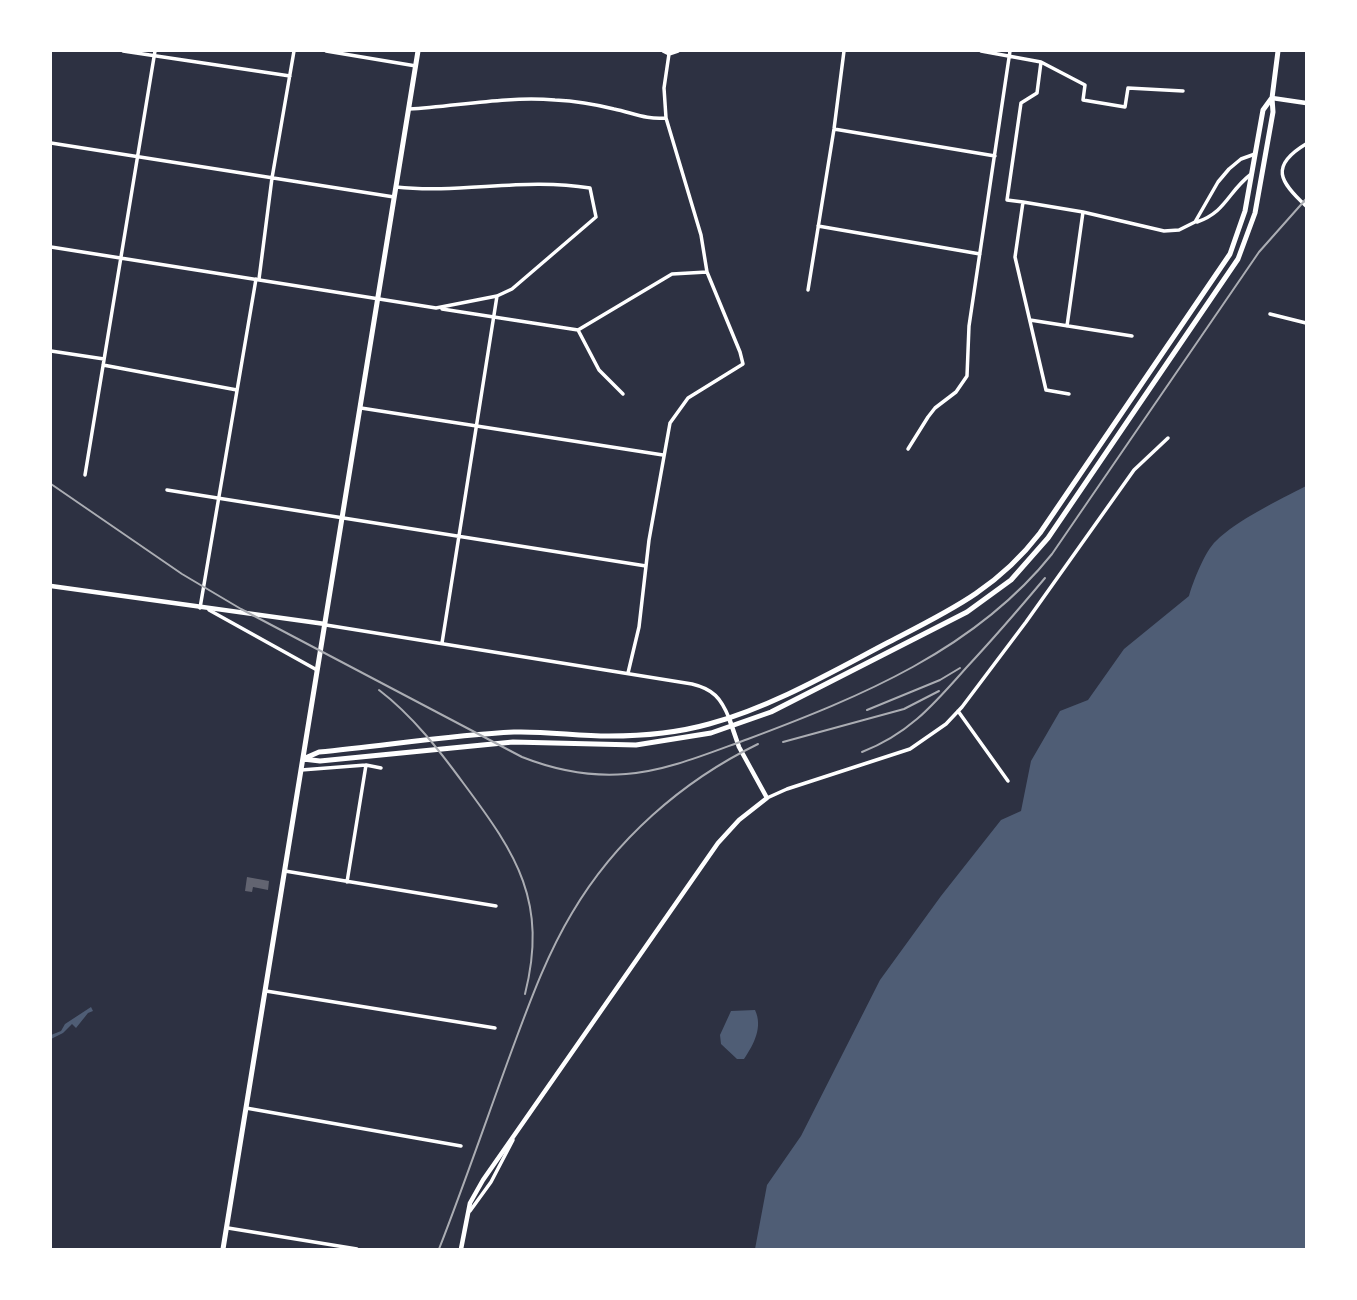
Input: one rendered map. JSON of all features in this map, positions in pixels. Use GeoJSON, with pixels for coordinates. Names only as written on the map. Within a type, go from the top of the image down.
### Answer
{"type":"FeatureCollection","features":[{"type":"Feature","properties":{"kind":"main road"},"geometry":{"type":"LineString","coordinates":[[223,1249],[418,51]]}},
{"type":"Feature","properties":{"kind":"main road"},"geometry":{"type":"LineString","coordinates":[[303,759],[320,761],[513,742],[544,741],[608,746],[694,737],[732,727],[790,703],[967,612],[1005,585],[1036,553],[1238,259],[1255,213],[1273,112],[1272,98],[1278,51]]}},
{"type":"Feature","properties":{"kind":"main road"},"geometry":{"type":"LineString","coordinates":[[303,759],[319,752],[497,734],[544,732],[608,736],[692,728],[729,718],[767,703],[942,615],[980,592],[1019,558],[1040,533],[1230,254],[1243,220],[1264,110],[1272,98]]}},
{"type":"Feature","properties":{"kind":"street"},"geometry":{"type":"LineString","coordinates":[[123,51],[155,53],[290,76]]}},
{"type":"Feature","properties":{"kind":"street"},"geometry":{"type":"LineString","coordinates":[[200,608],[258,279],[294,51]]}},
{"type":"Feature","properties":{"kind":"street"},"geometry":{"type":"LineString","coordinates":[[326,51],[416,66]]}},
{"type":"Feature","properties":{"kind":"street"},"geometry":{"type":"LineString","coordinates":[[663,51],[669,54],[678,51]]}},
{"type":"Feature","properties":{"kind":"street"},"geometry":{"type":"LineString","coordinates":[[808,290],[844,51]]}},
{"type":"Feature","properties":{"kind":"street"},"geometry":{"type":"LineString","coordinates":[[981,51],[1010,53],[1041,62],[1085,85],[1083,100],[1125,107],[1128,88],[1183,92]]}},
{"type":"Feature","properties":{"kind":"street"},"geometry":{"type":"LineString","coordinates":[[85,475],[155,53]]}},
{"type":"Feature","properties":{"kind":"street"},"geometry":{"type":"LineString","coordinates":[[908,449],[934,408],[956,393],[967,376],[979,254],[1010,53]]}},
{"type":"Feature","properties":{"kind":"street"},"geometry":{"type":"LineString","coordinates":[[628,673],[639,627],[646,566],[670,423],[679,407],[698,390],[743,364],[707,272],[701,235],[666,118],[664,88],[669,54]]}},
{"type":"Feature","properties":{"kind":"street"},"geometry":{"type":"LineString","coordinates":[[1041,62],[1037,93],[1021,103],[1007,200],[1083,212],[1164,231],[1179,230],[1212,216],[1225,204],[1239,184],[1252,174]]}},
{"type":"Feature","properties":{"kind":"street"},"geometry":{"type":"LineString","coordinates":[[1272,98],[1306,103]]}},
{"type":"Feature","properties":{"kind":"street"},"geometry":{"type":"LineString","coordinates":[[409,109],[477,101],[551,99],[598,105],[650,120],[666,118]]}},
{"type":"Feature","properties":{"kind":"street"},"geometry":{"type":"LineString","coordinates":[[834,129],[995,156]]}},
{"type":"Feature","properties":{"kind":"street"},"geometry":{"type":"LineString","coordinates":[[51,144],[394,197]]}},
{"type":"Feature","properties":{"kind":"street"},"geometry":{"type":"LineString","coordinates":[[1306,144],[1285,162],[1282,172],[1283,180],[1306,206]]}},
{"type":"Feature","properties":{"kind":"street"},"geometry":{"type":"LineString","coordinates":[[1195,222],[1218,181],[1241,159],[1256,154]]}},
{"type":"Feature","properties":{"kind":"street"},"geometry":{"type":"LineString","coordinates":[[396,187],[444,188],[544,183],[591,190],[596,217],[520,284],[497,296],[436,308]]}},
{"type":"Feature","properties":{"kind":"street"},"geometry":{"type":"LineString","coordinates":[[1023,202],[1015,257],[1046,390],[1069,394]]}},
{"type":"Feature","properties":{"kind":"street"},"geometry":{"type":"LineString","coordinates":[[1067,326],[1083,212]]}},
{"type":"Feature","properties":{"kind":"street"},"geometry":{"type":"LineString","coordinates":[[818,226],[979,254]]}},
{"type":"Feature","properties":{"kind":"street"},"geometry":{"type":"LineString","coordinates":[[51,247],[578,330],[672,274],[707,272]]}},
{"type":"Feature","properties":{"kind":"street"},"geometry":{"type":"LineString","coordinates":[[442,643],[497,296]]}},
{"type":"Feature","properties":{"kind":"street"},"geometry":{"type":"LineString","coordinates":[[1270,314],[1306,323]]}},
{"type":"Feature","properties":{"kind":"street"},"geometry":{"type":"LineString","coordinates":[[1030,320],[1132,336]]}},
{"type":"Feature","properties":{"kind":"street"},"geometry":{"type":"LineString","coordinates":[[578,330],[599,370],[623,394]]}},
{"type":"Feature","properties":{"kind":"street"},"geometry":{"type":"LineString","coordinates":[[51,351],[237,390]]}},
{"type":"Feature","properties":{"kind":"street"},"geometry":{"type":"LineString","coordinates":[[360,408],[663,455]]}},
{"type":"Feature","properties":{"kind":"street"},"geometry":{"type":"LineString","coordinates":[[461,1249],[467,1216],[478,1188],[718,844],[739,820],[767,798],[911,749],[939,730],[958,711],[1026,622],[1134,470],[1168,438]]}},
{"type":"Feature","properties":{"kind":"street"},"geometry":{"type":"LineString","coordinates":[[167,491],[646,566]]}},
{"type":"Feature","properties":{"kind":"street"},"geometry":{"type":"LineString","coordinates":[[51,586],[325,624],[705,687],[718,696],[739,747],[767,798]]}},
{"type":"Feature","properties":{"kind":"street"},"geometry":{"type":"LineString","coordinates":[[209,610],[317,670]]}},
{"type":"Feature","properties":{"kind":"street"},"geometry":{"type":"LineString","coordinates":[[958,711],[1008,780]]}},
{"type":"Feature","properties":{"kind":"street"},"geometry":{"type":"LineString","coordinates":[[347,882],[366,765]]}},
{"type":"Feature","properties":{"kind":"street"},"geometry":{"type":"LineString","coordinates":[[301,770],[366,765],[381,768]]}},
{"type":"Feature","properties":{"kind":"street"},"geometry":{"type":"LineString","coordinates":[[285,871],[496,906]]}},
{"type":"Feature","properties":{"kind":"street"},"geometry":{"type":"LineString","coordinates":[[265,991],[495,1028]]}},
{"type":"Feature","properties":{"kind":"street"},"geometry":{"type":"LineString","coordinates":[[246,1108],[461,1146]]}},
{"type":"Feature","properties":{"kind":"street"},"geometry":{"type":"LineString","coordinates":[[227,1227],[357,1249]]}},
{"type":"Feature","properties":{"kind":"water"},"geometry":{"type":"Polygon","coordinates":[[[1306,486],[1306,1249],[755,1249],[767,1185],[801,1136],[880,980],[1001,820],[1021,811],[1031,761],[1060,711],[1088,700],[1124,649],[1189,596],[1196,575],[1216,541],[1247,518],[1306,486]]]}},
{"type":"Feature","properties":{"kind":"water"},"geometry":{"type":"Polygon","coordinates":[[[91,1007],[93,1011],[88,1013],[76,1028],[72,1024],[51,1039],[51,1035],[61,1031],[65,1024],[91,1007]]]}},
{"type":"Feature","properties":{"kind":"water"},"geometry":{"type":"Polygon","coordinates":[[[755,1010],[758,1023],[756,1035],[744,1059],[737,1059],[721,1044],[720,1035],[731,1011],[755,1010]]]}},
{"type":"Feature","properties":{"kind":"building"},"geometry":{"type":"Polygon","coordinates":[[[247,877],[269,881],[268,890],[253,887],[252,892],[245,891],[247,877]]]}},
{"type":"Feature","properties":{"kind":"railway"},"geometry":{"type":"LineString","coordinates":[[51,484],[182,574],[241,609],[522,757],[547,766],[586,773],[613,775],[657,769],[688,761],[832,706],[913,667],[988,618],[1021,588],[1052,554],[1259,252],[1306,199]]}},
{"type":"Feature","properties":{"kind":"railway"},"geometry":{"type":"LineString","coordinates":[[862,752],[894,736],[920,717],[1045,578]]}},
{"type":"Feature","properties":{"kind":"railway"},"geometry":{"type":"LineString","coordinates":[[867,710],[940,680],[960,668]]}},
{"type":"Feature","properties":{"kind":"railway"},"geometry":{"type":"LineString","coordinates":[[379,690],[403,711],[435,746],[483,810],[513,857],[530,906],[533,932],[525,994]]}},
{"type":"Feature","properties":{"kind":"railway"},"geometry":{"type":"LineString","coordinates":[[783,742],[904,709],[939,691]]}},
{"type":"Feature","properties":{"kind":"railway"},"geometry":{"type":"LineString","coordinates":[[439,1249],[534,991],[555,944],[589,886],[630,837],[677,794],[758,744]]}}]}
